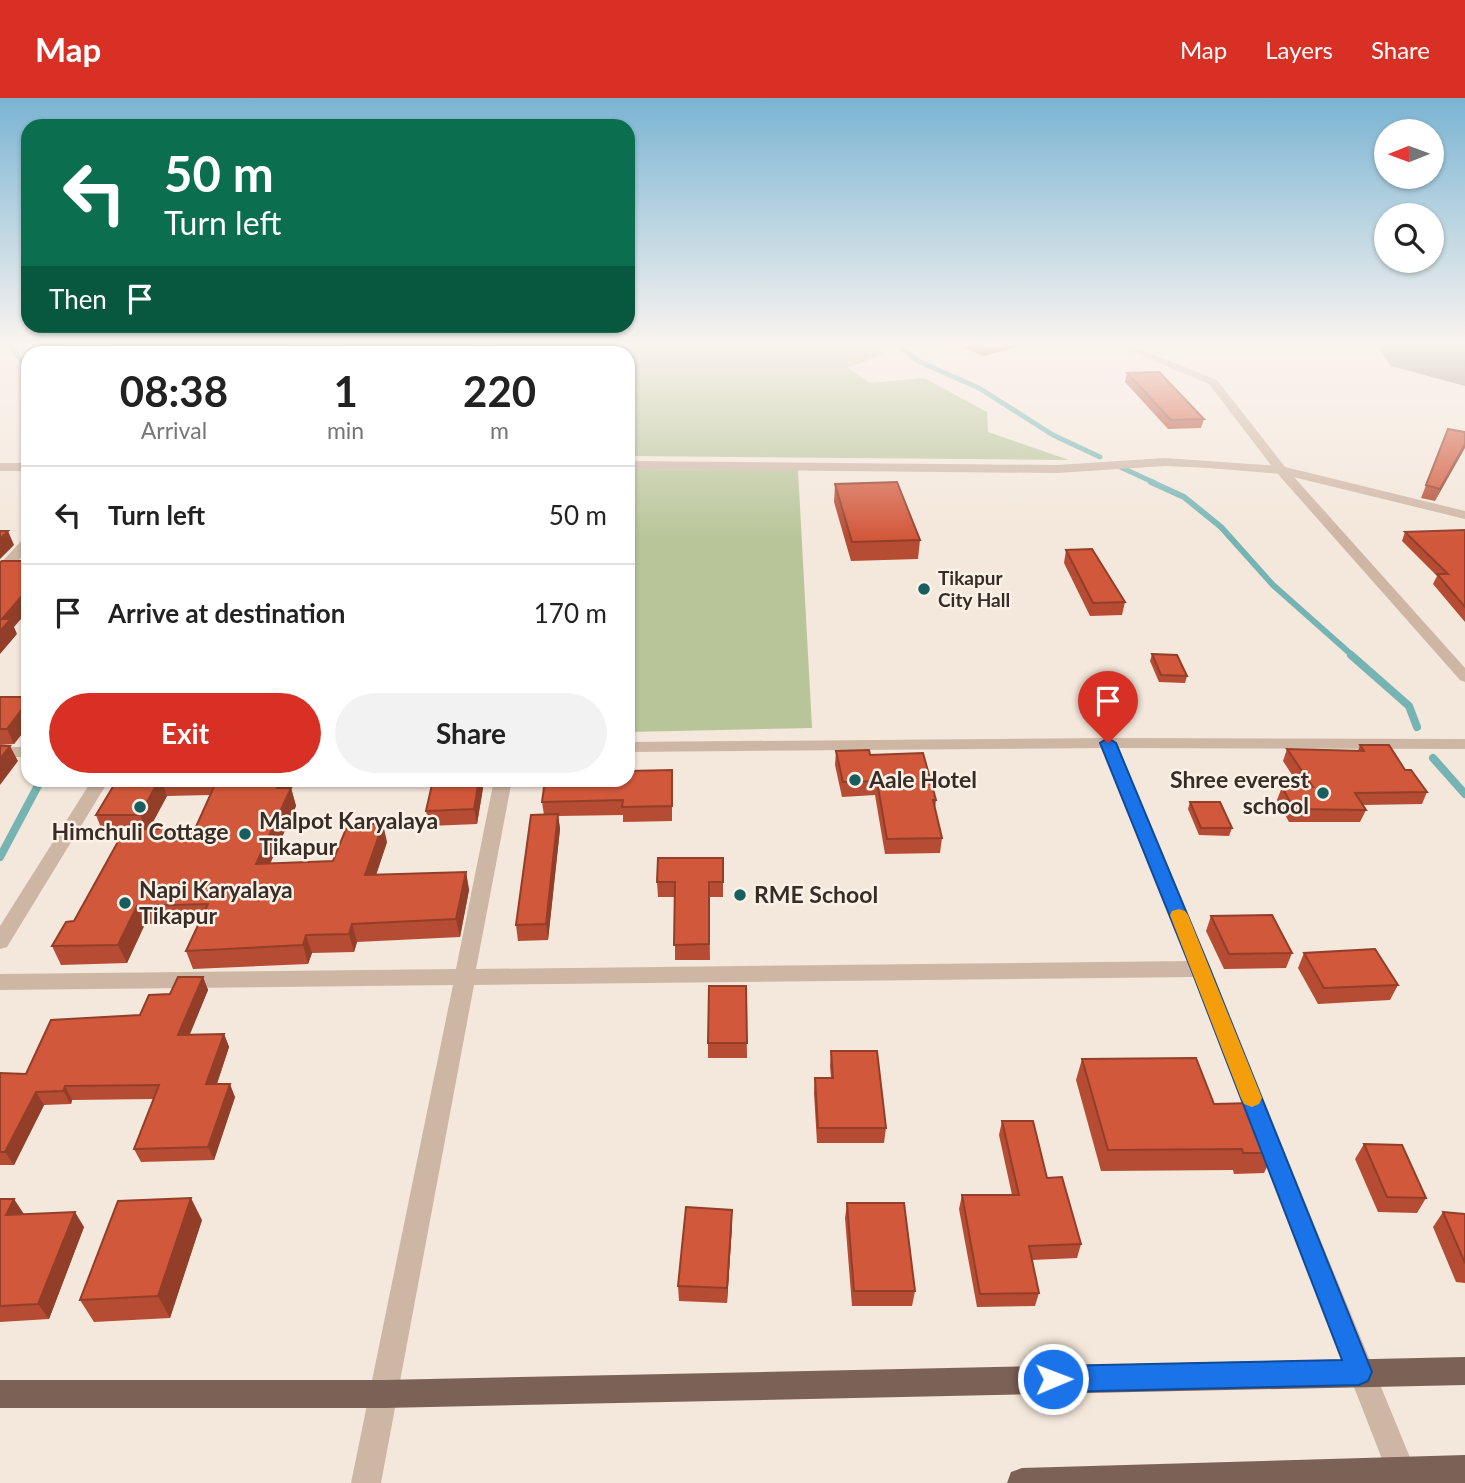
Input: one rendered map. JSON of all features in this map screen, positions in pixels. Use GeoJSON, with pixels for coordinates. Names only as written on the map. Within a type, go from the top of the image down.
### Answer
{"type":"FeatureCollection","features":[{"type":"Feature","properties":{"kind":"main road"},"geometry":{"type":"LineString","coordinates":[[0,1394],[384,1394],[1465,1371]]}},
{"type":"Feature","properties":{"kind":"main road"},"geometry":{"type":"LineString","coordinates":[[1022,1483],[1250,1480],[1465,1471]]}},
{"type":"Feature","properties":{"kind":"street"},"geometry":{"type":"LineString","coordinates":[[1234,410],[1281,470],[1465,677]]}},
{"type":"Feature","properties":{"kind":"street"},"geometry":{"type":"LineString","coordinates":[[635,465],[1057,469],[1209,464],[1281,470],[1465,515]]}},
{"type":"Feature","properties":{"kind":"street"},"geometry":{"type":"LineString","coordinates":[[0,467],[21,467]]}},
{"type":"Feature","properties":{"kind":"street"},"geometry":{"type":"LineString","coordinates":[[0,572],[21,550]]}},
{"type":"Feature","properties":{"kind":"street"},"geometry":{"type":"LineString","coordinates":[[1108,743],[1401,1472]]}},
{"type":"Feature","properties":{"kind":"street"},"geometry":{"type":"LineString","coordinates":[[635,747],[1108,743],[1465,744]]}},
{"type":"Feature","properties":{"kind":"street"},"geometry":{"type":"LineString","coordinates":[[0,752],[21,752]]}},
{"type":"Feature","properties":{"kind":"street"},"geometry":{"type":"LineString","coordinates":[[0,942],[97,787]]}},
{"type":"Feature","properties":{"kind":"street"},"geometry":{"type":"LineString","coordinates":[[366,1483],[502,787]]}},
{"type":"Feature","properties":{"kind":"street"},"geometry":{"type":"LineString","coordinates":[[0,982],[1201,969]]}},
{"type":"Feature","properties":{"kind":"green space"},"geometry":{"type":"Polygon","coordinates":[[[635,410],[983,410],[987,412],[988,432],[1069,460],[635,456],[635,410]]]}},
{"type":"Feature","properties":{"kind":"green space"},"geometry":{"type":"Polygon","coordinates":[[[635,469],[798,470],[812,728],[635,732],[635,469]]]}},
{"type":"Feature","properties":{"kind":"building"},"geometry":{"type":"Polygon","coordinates":[[[1161,410],[1195,410],[1204,419],[1171,420],[1161,410]]]}},
{"type":"Feature","properties":{"kind":"building"},"geometry":{"type":"Polygon","coordinates":[[[1448,429],[1465,432],[1465,444],[1440,489],[1426,485],[1448,429]]]}},
{"type":"Feature","properties":{"kind":"building"},"geometry":{"type":"Polygon","coordinates":[[[897,482],[920,540],[852,542],[835,484],[897,482]]]}},
{"type":"Feature","properties":{"kind":"building"},"geometry":{"type":"Polygon","coordinates":[[[1465,530],[1465,607],[1437,574],[1448,574],[1405,532],[1465,530]]]}},
{"type":"Feature","properties":{"kind":"building"},"geometry":{"type":"Polygon","coordinates":[[[0,531],[8,531],[0,539],[0,531]]]}},
{"type":"Feature","properties":{"kind":"building"},"geometry":{"type":"Polygon","coordinates":[[[1092,549],[1125,602],[1093,603],[1066,550],[1092,549]]]}},
{"type":"Feature","properties":{"kind":"building"},"geometry":{"type":"Polygon","coordinates":[[[21,561],[21,597],[2,619],[11,619],[0,631],[0,562],[21,561]]]}},
{"type":"Feature","properties":{"kind":"building"},"geometry":{"type":"Polygon","coordinates":[[[1152,654],[1177,655],[1187,676],[1161,675],[1152,654]]]}},
{"type":"Feature","properties":{"kind":"building"},"geometry":{"type":"Polygon","coordinates":[[[0,697],[21,697],[21,710],[7,729],[0,729],[0,697]]]}},
{"type":"Feature","properties":{"kind":"building"},"geometry":{"type":"Polygon","coordinates":[[[1360,745],[1389,745],[1405,770],[1411,770],[1427,792],[1355,793],[1366,810],[1294,809],[1282,787],[1313,787],[1287,749],[1364,751],[1360,745]]]}},
{"type":"Feature","properties":{"kind":"building"},"geometry":{"type":"Polygon","coordinates":[[[0,746],[10,746],[0,759],[0,746]]]}},
{"type":"Feature","properties":{"kind":"building"},"geometry":{"type":"Polygon","coordinates":[[[869,750],[870,755],[923,753],[936,800],[933,800],[942,838],[887,839],[877,781],[843,782],[836,751],[869,750]]]}},
{"type":"Feature","properties":{"kind":"building"},"geometry":{"type":"Polygon","coordinates":[[[672,770],[672,806],[622,807],[623,800],[542,802],[544,787],[635,787],[635,771],[672,770]]]}},
{"type":"Feature","properties":{"kind":"building"},"geometry":{"type":"Polygon","coordinates":[[[113,787],[155,787],[140,815],[96,815],[113,787]]]}},
{"type":"Feature","properties":{"kind":"building"},"geometry":{"type":"Polygon","coordinates":[[[214,787],[291,788],[256,864],[333,861],[348,824],[383,824],[365,875],[466,872],[456,919],[352,924],[349,934],[306,935],[303,945],[186,951],[208,904],[137,906],[118,945],[52,946],[66,922],[74,921],[125,829],[195,829],[214,787]]]}},
{"type":"Feature","properties":{"kind":"building"},"geometry":{"type":"Polygon","coordinates":[[[431,787],[478,787],[474,809],[426,811],[431,787]]]}},
{"type":"Feature","properties":{"kind":"building"},"geometry":{"type":"Polygon","coordinates":[[[1190,802],[1220,802],[1232,828],[1201,828],[1190,802]]]}},
{"type":"Feature","properties":{"kind":"building"},"geometry":{"type":"Polygon","coordinates":[[[558,814],[546,924],[516,925],[531,815],[558,814]]]}},
{"type":"Feature","properties":{"kind":"building"},"geometry":{"type":"Polygon","coordinates":[[[658,858],[723,858],[723,882],[709,882],[709,944],[674,945],[675,882],[657,882],[658,858]]]}},
{"type":"Feature","properties":{"kind":"building"},"geometry":{"type":"Polygon","coordinates":[[[1272,915],[1292,953],[1229,954],[1211,916],[1272,915]]]}},
{"type":"Feature","properties":{"kind":"building"},"geometry":{"type":"Polygon","coordinates":[[[1375,949],[1398,985],[1324,988],[1304,953],[1375,949]]]}},
{"type":"Feature","properties":{"kind":"building"},"geometry":{"type":"Polygon","coordinates":[[[178,977],[203,977],[178,1035],[224,1034],[206,1084],[230,1084],[208,1147],[134,1149],[159,1085],[65,1086],[63,1091],[36,1092],[5,1152],[0,1152],[0,1073],[26,1074],[51,1020],[140,1015],[149,995],[170,994],[178,977]]]}},
{"type":"Feature","properties":{"kind":"building"},"geometry":{"type":"Polygon","coordinates":[[[709,986],[746,986],[747,1043],[708,1043],[709,986]]]}},
{"type":"Feature","properties":{"kind":"building"},"geometry":{"type":"Polygon","coordinates":[[[831,1051],[877,1051],[886,1128],[818,1128],[815,1078],[833,1078],[831,1051]]]}},
{"type":"Feature","properties":{"kind":"building"},"geometry":{"type":"Polygon","coordinates":[[[1196,1058],[1214,1104],[1252,1103],[1274,1153],[1243,1153],[1242,1149],[1108,1150],[1082,1059],[1196,1058]]]}},
{"type":"Feature","properties":{"kind":"building"},"geometry":{"type":"Polygon","coordinates":[[[1002,1121],[1033,1121],[1047,1178],[1062,1177],[1081,1244],[1029,1246],[1039,1293],[980,1294],[962,1195],[1019,1195],[1002,1121]]]}},
{"type":"Feature","properties":{"kind":"building"},"geometry":{"type":"Polygon","coordinates":[[[1364,1144],[1402,1145],[1426,1198],[1387,1197],[1364,1144]]]}},
{"type":"Feature","properties":{"kind":"building"},"geometry":{"type":"Polygon","coordinates":[[[191,1198],[158,1296],[80,1300],[118,1201],[191,1198]]]}},
{"type":"Feature","properties":{"kind":"building"},"geometry":{"type":"Polygon","coordinates":[[[0,1199],[14,1199],[6,1215],[75,1212],[38,1304],[0,1306],[0,1199]]]}},
{"type":"Feature","properties":{"kind":"building"},"geometry":{"type":"Polygon","coordinates":[[[847,1203],[904,1203],[915,1291],[854,1291],[847,1203]]]}},
{"type":"Feature","properties":{"kind":"building"},"geometry":{"type":"Polygon","coordinates":[[[686,1207],[732,1210],[727,1288],[678,1286],[686,1207]]]}},
{"type":"Feature","properties":{"kind":"building"},"geometry":{"type":"Polygon","coordinates":[[[1443,1212],[1465,1214],[1465,1263],[1443,1212]]]}},
{"type":"Feature","properties":{"kind":"waterway"},"geometry":{"type":"LineString","coordinates":[[1013,410],[1053,435],[1100,457]]}},
{"type":"Feature","properties":{"kind":"waterway"},"geometry":{"type":"LineString","coordinates":[[1120,467],[1155,483]]}},
{"type":"Feature","properties":{"kind":"waterway"},"geometry":{"type":"LineString","coordinates":[[1151,482],[1184,497],[1221,527],[1273,585],[1353,656]]}},
{"type":"Feature","properties":{"kind":"waterway"},"geometry":{"type":"LineString","coordinates":[[1351,655],[1409,706],[1417,727]]}},
{"type":"Feature","properties":{"kind":"waterway"},"geometry":{"type":"LineString","coordinates":[[1433,758],[1465,794]]}},
{"type":"Feature","properties":{"kind":"waterway"},"geometry":{"type":"LineString","coordinates":[[0,857],[37,787]]}},
{"type":"Feature","properties":{"kind":"slow traffic"},"geometry":{"type":"LineString","coordinates":[[1179,915],[1252,1098]]}},
{"type":"Feature","properties":{"kind":"place","name":"Tikapur City Hall"},"geometry":{"type":"Point","coordinates":[924,589]}},
{"type":"Feature","properties":{"kind":"place","name":"Aale Hotel"},"geometry":{"type":"Point","coordinates":[855,780]}},
{"type":"Feature","properties":{"kind":"place","name":"Shree everest school"},"geometry":{"type":"Point","coordinates":[1323,793]}},
{"type":"Feature","properties":{"kind":"place","name":"Himchuli Cottage"},"geometry":{"type":"Point","coordinates":[140,807]}},
{"type":"Feature","properties":{"kind":"place","name":"Malpot Karyalaya Tikapur"},"geometry":{"type":"Point","coordinates":[245,834]}},
{"type":"Feature","properties":{"kind":"place","name":"RME School"},"geometry":{"type":"Point","coordinates":[740,895]}},
{"type":"Feature","properties":{"kind":"place","name":"Napi Karyalaya Tikapur"},"geometry":{"type":"Point","coordinates":[125,903]}},
{"type":"Feature","properties":{"kind":"route"},"geometry":{"type":"LineString","coordinates":[[1053,1379],[1359,1372],[1201,969],[1108,743]]}}]}
